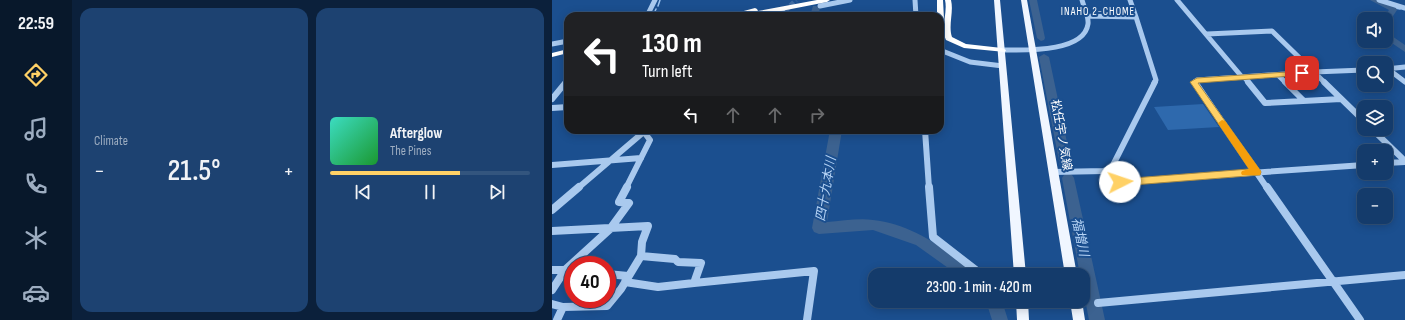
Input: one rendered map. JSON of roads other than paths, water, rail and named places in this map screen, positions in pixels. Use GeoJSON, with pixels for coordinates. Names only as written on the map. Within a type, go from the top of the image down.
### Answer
{"type":"FeatureCollection","features":[{"type":"Feature","properties":{"kind":"highway"},"geometry":{"type":"LineString","coordinates":[[747,12],[803,0]]}},
{"type":"Feature","properties":{"kind":"highway"},"geometry":{"type":"LineString","coordinates":[[767,12],[827,0]]}},
{"type":"Feature","properties":{"kind":"highway"},"geometry":{"type":"LineString","coordinates":[[937,12],[939,0]]}},
{"type":"Feature","properties":{"kind":"highway"},"geometry":{"type":"LineString","coordinates":[[939,0],[941,5],[941,12]]}},
{"type":"Feature","properties":{"kind":"highway"},"geometry":{"type":"LineString","coordinates":[[944,32],[949,22],[950,5],[947,0]]}},
{"type":"Feature","properties":{"kind":"highway"},"geometry":{"type":"LineString","coordinates":[[769,12],[820,3]]}},
{"type":"Feature","properties":{"kind":"highway"},"geometry":{"type":"LineString","coordinates":[[944,38],[950,45],[962,50],[989,52],[1002,50]]}},
{"type":"Feature","properties":{"kind":"highway"},"geometry":{"type":"LineString","coordinates":[[552,50],[564,48]]}},
{"type":"Feature","properties":{"kind":"highway"},"geometry":{"type":"LineString","coordinates":[[552,54],[564,52]]}},
{"type":"Feature","properties":{"kind":"main road"},"geometry":{"type":"LineString","coordinates":[[997,0],[1020,268]]}},
{"type":"Feature","properties":{"kind":"main road","name":"松任宇ノ気線"},"geometry":{"type":"LineString","coordinates":[[1024,0],[1070,268]]}},
{"type":"Feature","properties":{"kind":"main road"},"geometry":{"type":"LineString","coordinates":[[1022,308],[1023,320]]}},
{"type":"Feature","properties":{"kind":"main road"},"geometry":{"type":"LineString","coordinates":[[1077,308],[1079,320]]}},
{"type":"Feature","properties":{"kind":"street"},"geometry":{"type":"LineString","coordinates":[[649,12],[655,0]]}},
{"type":"Feature","properties":{"kind":"street"},"geometry":{"type":"LineString","coordinates":[[820,3],[850,0]]}},
{"type":"Feature","properties":{"kind":"street"},"geometry":{"type":"LineString","coordinates":[[915,0],[916,12]]}},
{"type":"Feature","properties":{"kind":"street"},"geometry":{"type":"LineString","coordinates":[[1002,50],[1060,46],[1074,41],[1086,30],[1088,25],[1082,0]]}},
{"type":"Feature","properties":{"kind":"street"},"geometry":{"type":"LineString","coordinates":[[1053,172],[1104,171],[1112,167],[1156,80],[1130,0]]}},
{"type":"Feature","properties":{"kind":"street"},"geometry":{"type":"LineString","coordinates":[[1177,0],[1266,103],[1341,99]]}},
{"type":"Feature","properties":{"kind":"street"},"geometry":{"type":"LineString","coordinates":[[1379,0],[1397,7],[1405,8]]}},
{"type":"Feature","properties":{"kind":"street"},"geometry":{"type":"LineString","coordinates":[[1086,16],[1136,17]]}},
{"type":"Feature","properties":{"kind":"street"},"geometry":{"type":"LineString","coordinates":[[1207,34],[1272,32],[1357,114]]}},
{"type":"Feature","properties":{"kind":"street"},"geometry":{"type":"LineString","coordinates":[[552,44],[564,42]]}},
{"type":"Feature","properties":{"kind":"street"},"geometry":{"type":"LineString","coordinates":[[944,52],[973,64],[1003,66]]}},
{"type":"Feature","properties":{"kind":"street"},"geometry":{"type":"LineString","coordinates":[[1393,68],[1405,67]]}},
{"type":"Feature","properties":{"kind":"street"},"geometry":{"type":"LineString","coordinates":[[1357,70],[1197,80],[1194,82],[1360,320]]}},
{"type":"Feature","properties":{"kind":"street"},"geometry":{"type":"LineString","coordinates":[[1393,73],[1405,82]]}},
{"type":"Feature","properties":{"kind":"street"},"geometry":{"type":"LineString","coordinates":[[1278,75],[1303,100]]}},
{"type":"Feature","properties":{"kind":"street"},"geometry":{"type":"LineString","coordinates":[[552,99],[564,85]]}},
{"type":"Feature","properties":{"kind":"street"},"geometry":{"type":"LineString","coordinates":[[552,108],[564,107]]}},
{"type":"Feature","properties":{"kind":"street"},"geometry":{"type":"LineString","coordinates":[[552,210],[642,134]]}},
{"type":"Feature","properties":{"kind":"street"},"geometry":{"type":"LineString","coordinates":[[582,256],[610,229],[629,203],[619,202],[650,140],[647,134]]}},
{"type":"Feature","properties":{"kind":"street"},"geometry":{"type":"LineString","coordinates":[[925,134],[933,237],[973,268]]}},
{"type":"Feature","properties":{"kind":"street"},"geometry":{"type":"LineString","coordinates":[[1379,136],[1405,161]]}},
{"type":"Feature","properties":{"kind":"street"},"geometry":{"type":"LineString","coordinates":[[1394,151],[1405,150]]}},
{"type":"Feature","properties":{"kind":"street"},"geometry":{"type":"LineString","coordinates":[[552,165],[641,158]]}},
{"type":"Feature","properties":{"kind":"street"},"geometry":{"type":"LineString","coordinates":[[1393,162],[1405,161]]}},
{"type":"Feature","properties":{"kind":"street"},"geometry":{"type":"LineString","coordinates":[[1120,182],[1357,165]]}},
{"type":"Feature","properties":{"kind":"street"},"geometry":{"type":"LineString","coordinates":[[552,231],[648,226],[642,242],[641,256],[627,279],[607,306],[563,307],[552,304]]}},
{"type":"Feature","properties":{"kind":"street"},"geometry":{"type":"LineString","coordinates":[[641,256],[675,260],[678,262],[701,263],[694,283]]}},
{"type":"Feature","properties":{"kind":"street"},"geometry":{"type":"LineString","coordinates":[[552,270],[564,269]]}},
{"type":"Feature","properties":{"kind":"street"},"geometry":{"type":"LineString","coordinates":[[616,276],[658,287],[814,271],[807,320]]}},
{"type":"Feature","properties":{"kind":"street"},"geometry":{"type":"LineString","coordinates":[[552,290],[564,274]]}},
{"type":"Feature","properties":{"kind":"street"},"geometry":{"type":"LineString","coordinates":[[1098,303],[1405,275]]}},
{"type":"Feature","properties":{"kind":"street"},"geometry":{"type":"LineString","coordinates":[[557,320],[563,307]]}},
{"type":"Feature","properties":{"kind":"waterway"},"geometry":{"type":"LineString","coordinates":[[658,6],[660,0]]}},
{"type":"Feature","properties":{"kind":"waterway","name":"福増川"},"geometry":{"type":"LineString","coordinates":[[1033,0],[1041,38]]}},
{"type":"Feature","properties":{"kind":"waterway"},"geometry":{"type":"LineString","coordinates":[[1374,0],[1392,9],[1392,12]]}},
{"type":"Feature","properties":{"kind":"waterway","name":"四十九本川"},"geometry":{"type":"LineString","coordinates":[[815,12],[816,8]]}},
{"type":"Feature","properties":{"kind":"waterway"},"geometry":{"type":"LineString","coordinates":[[1395,8],[1400,9]]}},
{"type":"Feature","properties":{"kind":"waterway"},"geometry":{"type":"LineString","coordinates":[[1393,40],[1405,49]]}},
{"type":"Feature","properties":{"kind":"waterway","name":"福増川"},"geometry":{"type":"LineString","coordinates":[[1044,57],[1066,166]]}},
{"type":"Feature","properties":{"kind":"waterway","name":"四十九本川"},"geometry":{"type":"LineString","coordinates":[[835,134],[819,228],[873,225],[895,231],[921,241],[960,268]]}},
{"type":"Feature","properties":{"kind":"waterway","name":"福増川"},"geometry":{"type":"LineString","coordinates":[[1068,178],[1097,320]]}},
{"type":"Feature","properties":{"kind":"waterway","name":"四十九本川"},"geometry":{"type":"LineString","coordinates":[[996,308],[1000,320]]}},
{"type":"Feature","properties":{"kind":"tunnel"},"geometry":{"type":"LineString","coordinates":[[785,11],[796,0]]}},
{"type":"Feature","properties":{"kind":"district","name":"INAHO 2-CHOME"},"geometry":{"type":"Point","coordinates":[1098,11]}}]}
